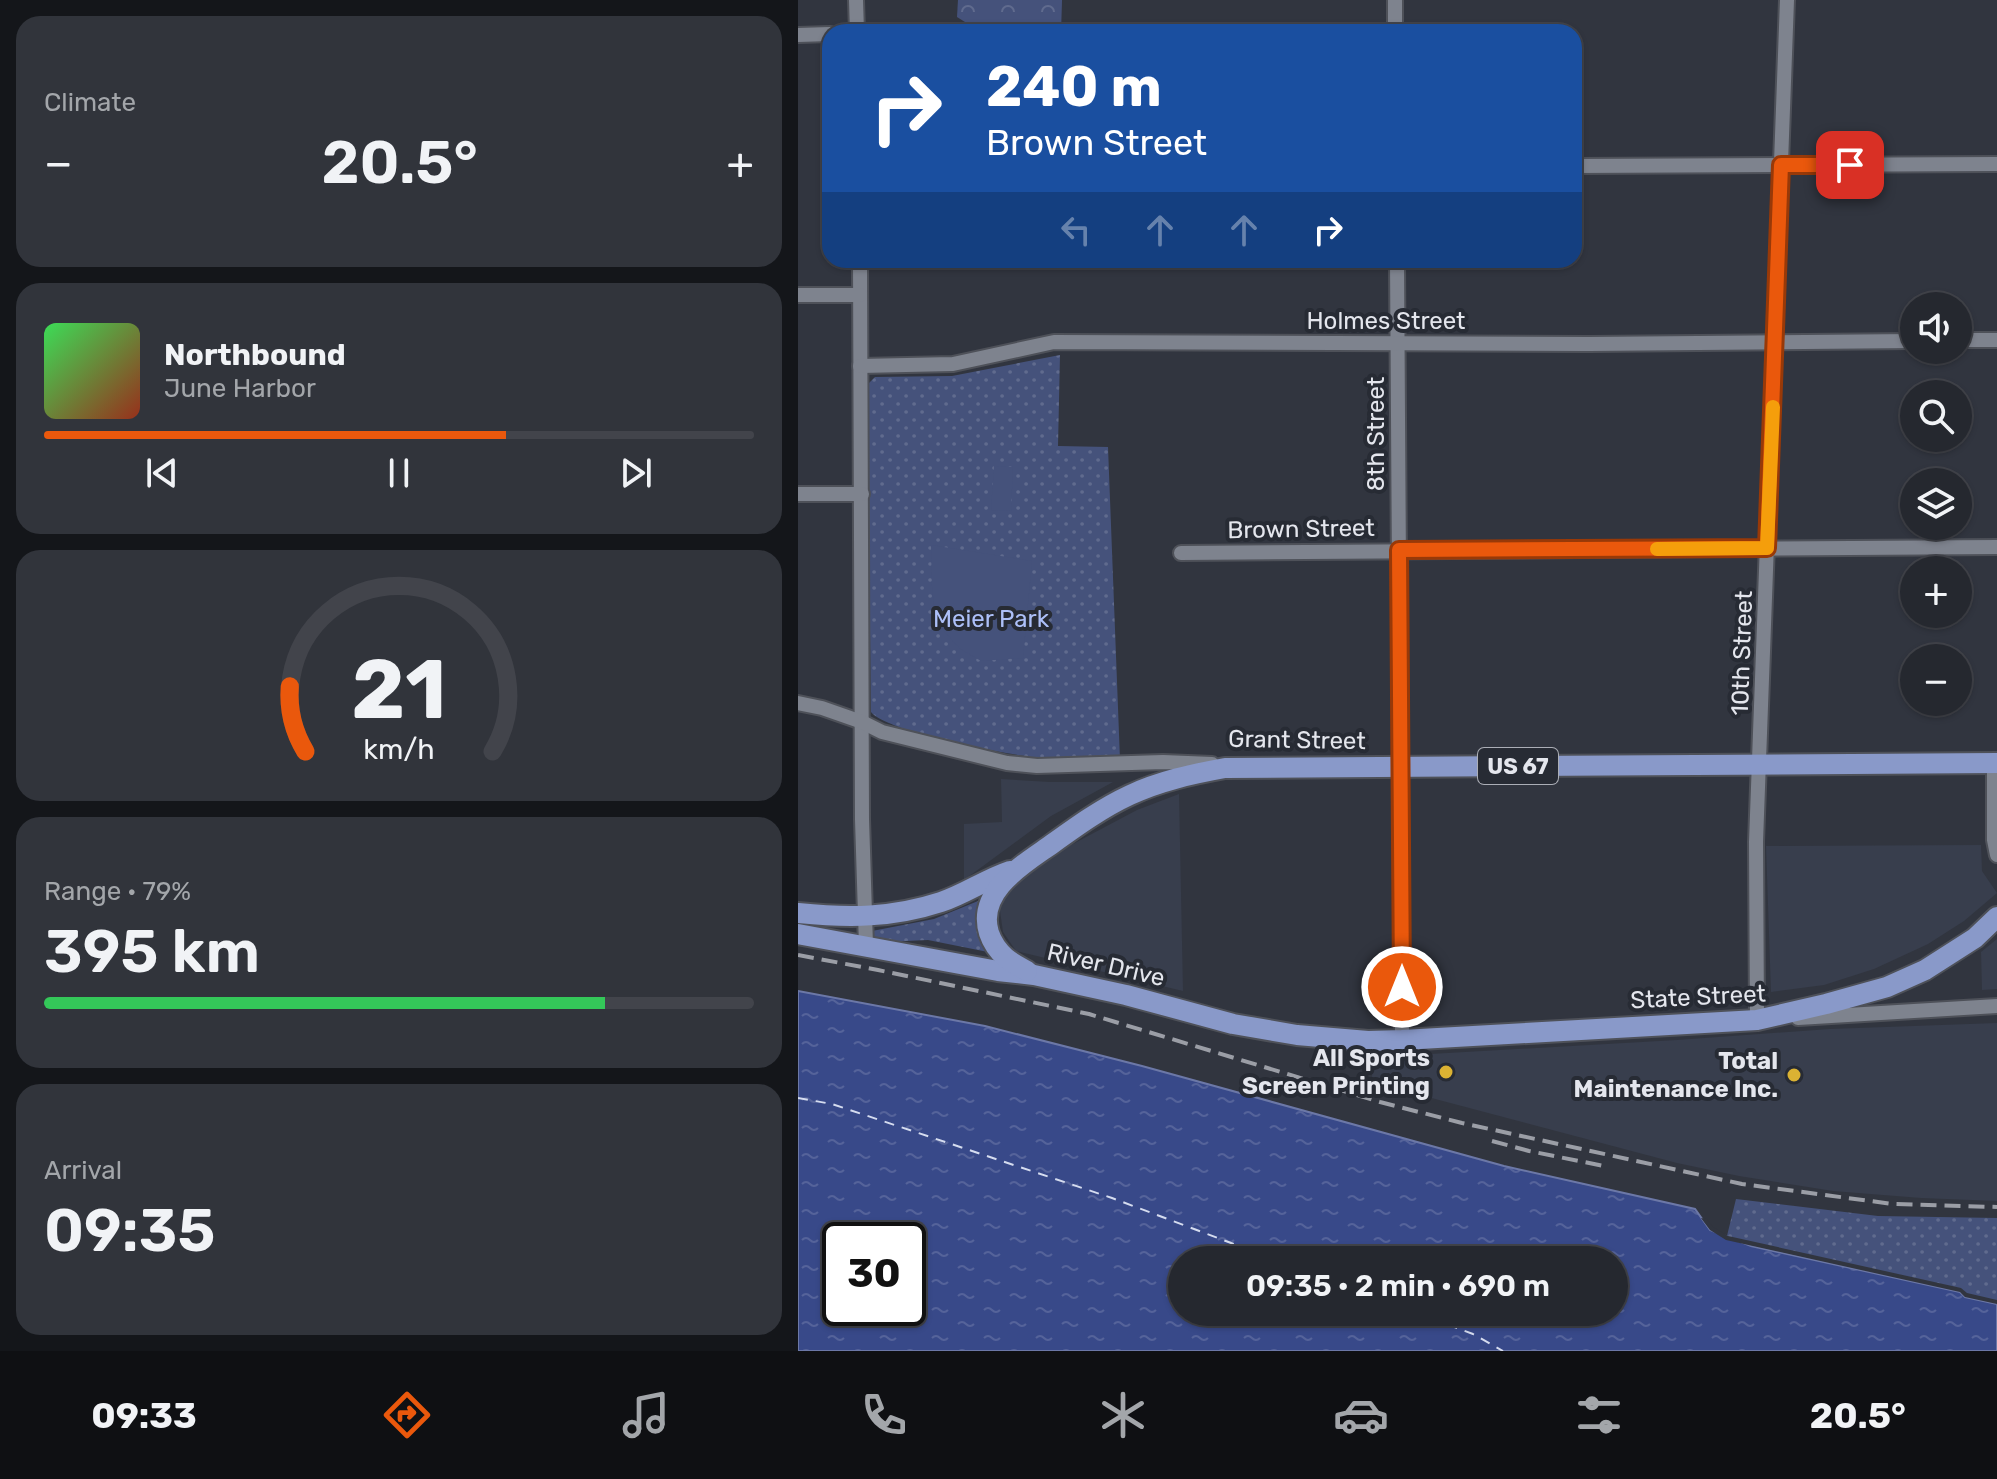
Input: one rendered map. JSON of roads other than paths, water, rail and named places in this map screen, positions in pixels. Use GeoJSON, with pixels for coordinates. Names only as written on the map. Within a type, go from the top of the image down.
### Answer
{"type":"FeatureCollection","features":[{"type":"Feature","properties":{"kind":"main road","name":"Grant Street"},"geometry":{"type":"LineString","coordinates":[[1277,767],[1996,763]]}},
{"type":"Feature","properties":{"kind":"main road","name":"US 67"},"geometry":{"type":"LineString","coordinates":[[798,913],[865,917],[901,913],[944,901],[1018,869],[1095,814],[1131,794],[1173,778],[1225,768],[1277,767]]}},
{"type":"Feature","properties":{"kind":"main road"},"geometry":{"type":"LineString","coordinates":[[1018,869],[996,891],[987,911],[987,923],[996,947],[1006,958],[1034,975]]}},
{"type":"Feature","properties":{"kind":"main road"},"geometry":{"type":"LineString","coordinates":[[1757,1020],[1887,987],[1925,970],[1975,938],[1997,917]]}},
{"type":"Feature","properties":{"kind":"main road","name":"River Drive"},"geometry":{"type":"LineString","coordinates":[[798,934],[1034,975],[1126,995],[1233,1024],[1297,1035],[1368,1041],[1402,1040]]}},
{"type":"Feature","properties":{"kind":"main road","name":"State Street"},"geometry":{"type":"LineString","coordinates":[[1402,1040],[1757,1020]]}},
{"type":"Feature","properties":{"kind":"street"},"geometry":{"type":"LineString","coordinates":[[856,0],[857,24]]}},
{"type":"Feature","properties":{"kind":"street"},"geometry":{"type":"LineString","coordinates":[[1395,0],[1395,24]]}},
{"type":"Feature","properties":{"kind":"street","name":"10th Street"},"geometry":{"type":"LineString","coordinates":[[1757,1020],[1756,842],[1787,0]]}},
{"type":"Feature","properties":{"kind":"street"},"geometry":{"type":"LineString","coordinates":[[798,35],[822,34]]}},
{"type":"Feature","properties":{"kind":"street"},"geometry":{"type":"LineString","coordinates":[[1582,166],[1997,164]]}},
{"type":"Feature","properties":{"kind":"street"},"geometry":{"type":"LineString","coordinates":[[860,268],[866,946]]}},
{"type":"Feature","properties":{"kind":"street","name":"8th Street"},"geometry":{"type":"LineString","coordinates":[[1397,268],[1402,1040]]}},
{"type":"Feature","properties":{"kind":"street"},"geometry":{"type":"LineString","coordinates":[[798,295],[860,295]]}},
{"type":"Feature","properties":{"kind":"street"},"geometry":{"type":"LineString","coordinates":[[1972,340],[1997,340]]}},
{"type":"Feature","properties":{"kind":"street","name":"Holmes Street"},"geometry":{"type":"LineString","coordinates":[[860,366],[953,364],[1054,342],[1900,341]]}},
{"type":"Feature","properties":{"kind":"street"},"geometry":{"type":"LineString","coordinates":[[798,494],[862,494]]}},
{"type":"Feature","properties":{"kind":"street","name":"Brown Street"},"geometry":{"type":"LineString","coordinates":[[1181,553],[1997,547]]}},
{"type":"Feature","properties":{"kind":"street","name":"Grant Street"},"geometry":{"type":"LineString","coordinates":[[798,703],[822,708],[882,732],[1007,763],[1037,766],[1163,762],[1277,767]]}},
{"type":"Feature","properties":{"kind":"street"},"geometry":{"type":"LineString","coordinates":[[1996,763],[1994,840],[1997,855]]}},
{"type":"Feature","properties":{"kind":"street","name":"State Street"},"geometry":{"type":"LineString","coordinates":[[1757,1020],[1997,1006]]}},
{"type":"Feature","properties":{"kind":"water"},"geometry":{"type":"Polygon","coordinates":[[[798,991],[985,1026],[1504,1166],[1695,1209],[1710,1230],[1751,1246],[1960,1292],[1965,1297],[1997,1304],[1997,1351],[798,1351],[798,991]]]}},
{"type":"Feature","properties":{"kind":"railway"},"geometry":{"type":"LineString","coordinates":[[798,955],[1089,1014],[1380,1102],[1742,1184],[1893,1204],[1997,1207]]}},
{"type":"Feature","properties":{"kind":"railway"},"geometry":{"type":"LineString","coordinates":[[1492,1141],[1609,1167]]}},
{"type":"Feature","properties":{"kind":"place","name":"All Sports Screen Printing"},"geometry":{"type":"Point","coordinates":[1446,1072]}},
{"type":"Feature","properties":{"kind":"place","name":"Total Maintenance Inc."},"geometry":{"type":"Point","coordinates":[1794,1075]}},
{"type":"Feature","properties":{"kind":"park label","name":"Meier Park"},"geometry":{"type":"Point","coordinates":[991,619]}}]}
